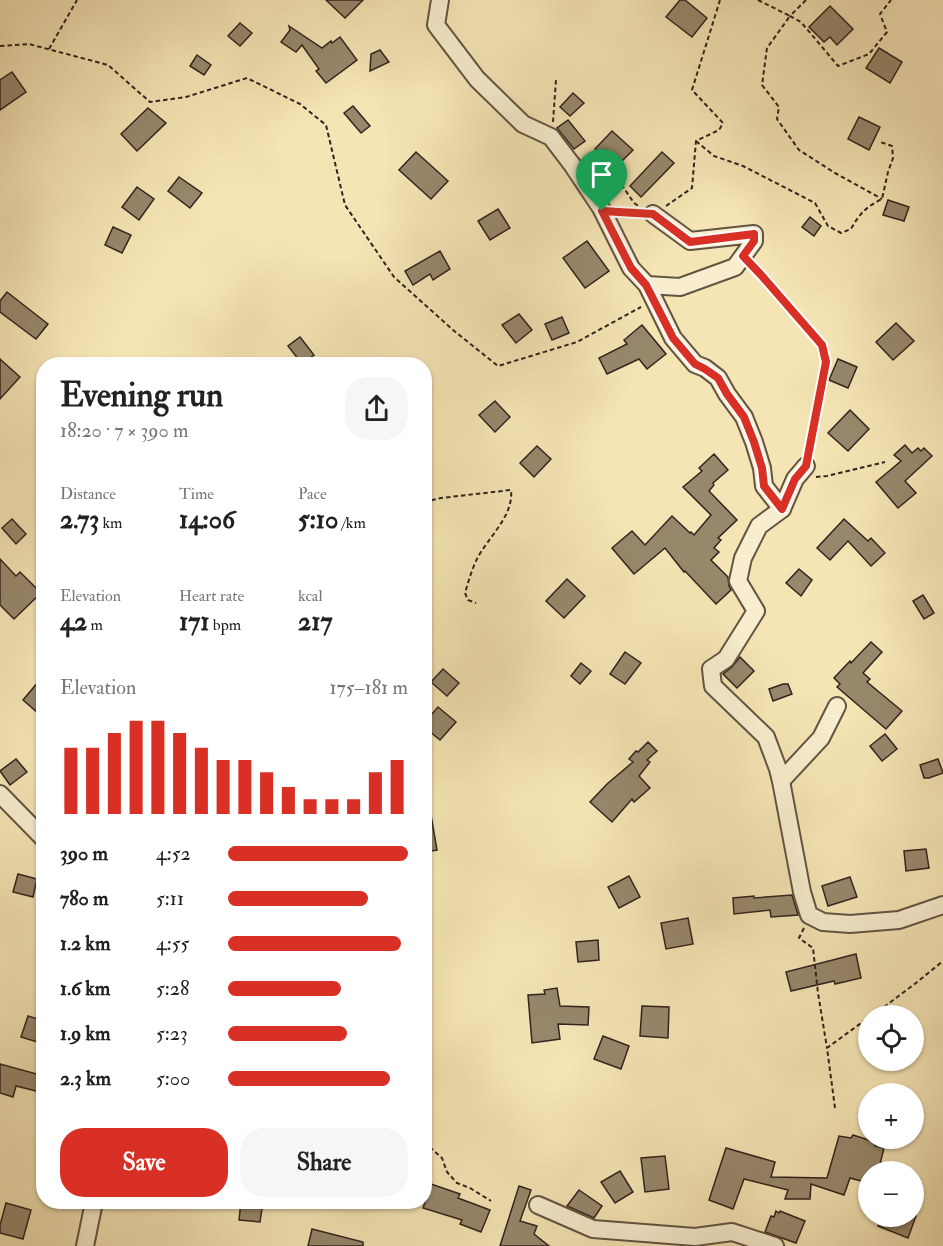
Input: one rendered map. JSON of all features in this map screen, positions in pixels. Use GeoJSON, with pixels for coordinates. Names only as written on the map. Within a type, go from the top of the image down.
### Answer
{"type":"FeatureCollection","features":[{"type":"Feature","properties":{"kind":"street"},"geometry":{"type":"LineString","coordinates":[[440,0],[436,25],[477,79],[524,124],[551,137],[602,211],[631,268],[650,292],[673,338],[695,364],[718,378],[744,417],[762,468],[764,486],[782,509]]}},
{"type":"Feature","properties":{"kind":"street"},"geometry":{"type":"LineString","coordinates":[[650,292],[680,287],[735,267],[754,241],[754,234],[690,242],[653,214]]}},
{"type":"Feature","properties":{"kind":"street"},"geometry":{"type":"LineString","coordinates":[[800,472],[782,509],[759,525],[743,558],[738,581],[756,611],[726,659],[711,669],[714,686],[766,737],[781,781],[802,892],[809,915],[823,922],[850,924],[899,920],[943,905]]}},
{"type":"Feature","properties":{"kind":"street"},"geometry":{"type":"LineString","coordinates":[[781,781],[821,738],[837,706]]}},
{"type":"Feature","properties":{"kind":"street"},"geometry":{"type":"LineString","coordinates":[[0,794],[36,831]]}},
{"type":"Feature","properties":{"kind":"street"},"geometry":{"type":"LineString","coordinates":[[538,1205],[593,1230],[695,1237],[732,1232],[775,1246]]}},
{"type":"Feature","properties":{"kind":"street"},"geometry":{"type":"LineString","coordinates":[[85,1246],[93,1209]]}},
{"type":"Feature","properties":{"kind":"path"},"geometry":{"type":"LineString","coordinates":[[49,49],[77,0]]}},
{"type":"Feature","properties":{"kind":"path"},"geometry":{"type":"LineString","coordinates":[[696,141],[719,130],[723,123],[692,90],[720,0]]}},
{"type":"Feature","properties":{"kind":"path"},"geometry":{"type":"LineString","coordinates":[[758,0],[801,22],[838,66],[869,54],[875,47],[887,32],[880,15],[891,0]]}},
{"type":"Feature","properties":{"kind":"path"},"geometry":{"type":"LineString","coordinates":[[806,0],[790,16],[767,48],[762,85],[779,107],[777,119],[799,150],[882,199]]}},
{"type":"Feature","properties":{"kind":"path"},"geometry":{"type":"LineString","coordinates":[[0,46],[29,44],[108,65],[150,102],[186,97],[247,78],[300,104],[326,125],[345,205],[394,277],[453,330],[498,366],[577,342],[650,292]]}},
{"type":"Feature","properties":{"kind":"path"},"geometry":{"type":"LineString","coordinates":[[551,137],[556,80]]}},
{"type":"Feature","properties":{"kind":"path"},"geometry":{"type":"LineString","coordinates":[[696,141],[714,156],[743,166],[815,203],[828,226],[841,233],[851,229],[858,216],[882,199],[893,158],[892,146],[880,142]]}},
{"type":"Feature","properties":{"kind":"path"},"geometry":{"type":"LineString","coordinates":[[602,211],[653,214],[692,188],[696,141]]}},
{"type":"Feature","properties":{"kind":"path"},"geometry":{"type":"LineString","coordinates":[[613,172],[634,203],[653,214]]}},
{"type":"Feature","properties":{"kind":"path"},"geometry":{"type":"LineString","coordinates":[[743,256],[822,345],[826,362],[800,472],[827,476],[885,462]]}},
{"type":"Feature","properties":{"kind":"path"},"geometry":{"type":"LineString","coordinates":[[432,500],[512,490],[512,499],[500,526],[476,561],[465,593],[468,600],[476,603]]}},
{"type":"Feature","properties":{"kind":"path"},"geometry":{"type":"LineString","coordinates":[[809,915],[799,938],[813,948],[835,1108]]}},
{"type":"Feature","properties":{"kind":"path"},"geometry":{"type":"LineString","coordinates":[[886,1005],[943,961]]}},
{"type":"Feature","properties":{"kind":"path"},"geometry":{"type":"LineString","coordinates":[[827,1048],[858,1026]]}},
{"type":"Feature","properties":{"kind":"path"},"geometry":{"type":"LineString","coordinates":[[432,1149],[442,1158],[447,1173],[457,1183],[471,1188],[491,1201]]}},
{"type":"Feature","properties":{"kind":"building"},"geometry":{"type":"Polygon","coordinates":[[[326,0],[363,0],[345,18],[326,0]]]}},
{"type":"Feature","properties":{"kind":"building"},"geometry":{"type":"Polygon","coordinates":[[[680,0],[685,0],[707,18],[692,37],[666,17],[680,0]]]}},
{"type":"Feature","properties":{"kind":"building"},"geometry":{"type":"Polygon","coordinates":[[[830,6],[853,29],[837,45],[830,37],[824,42],[809,27],[830,6]]]}},
{"type":"Feature","properties":{"kind":"building"},"geometry":{"type":"Polygon","coordinates":[[[240,23],[252,33],[240,46],[228,36],[240,23]]]}},
{"type":"Feature","properties":{"kind":"building"},"geometry":{"type":"Polygon","coordinates":[[[289,26],[322,48],[340,37],[357,60],[326,83],[316,71],[319,69],[302,45],[296,52],[281,42],[290,30],[289,26]]]}},
{"type":"Feature","properties":{"kind":"building"},"geometry":{"type":"Polygon","coordinates":[[[879,48],[902,62],[890,83],[866,68],[879,48]]]}},
{"type":"Feature","properties":{"kind":"building"},"geometry":{"type":"Polygon","coordinates":[[[380,50],[389,62],[370,71],[371,54],[380,50]]]}},
{"type":"Feature","properties":{"kind":"building"},"geometry":{"type":"Polygon","coordinates":[[[197,55],[211,65],[204,75],[190,66],[197,55]]]}},
{"type":"Feature","properties":{"kind":"building"},"geometry":{"type":"Polygon","coordinates":[[[12,72],[26,92],[0,110],[0,80],[12,72]]]}},
{"type":"Feature","properties":{"kind":"building"},"geometry":{"type":"Polygon","coordinates":[[[573,93],[584,103],[570,116],[560,107],[573,93]]]}},
{"type":"Feature","properties":{"kind":"building"},"geometry":{"type":"Polygon","coordinates":[[[353,106],[370,126],[361,133],[344,113],[353,106]]]}},
{"type":"Feature","properties":{"kind":"building"},"geometry":{"type":"Polygon","coordinates":[[[148,108],[166,123],[137,151],[121,134],[148,108]]]}},
{"type":"Feature","properties":{"kind":"building"},"geometry":{"type":"Polygon","coordinates":[[[859,117],[880,127],[869,150],[848,139],[859,117]]]}},
{"type":"Feature","properties":{"kind":"building"},"geometry":{"type":"Polygon","coordinates":[[[568,120],[585,141],[574,149],[557,128],[568,120]]]}},
{"type":"Feature","properties":{"kind":"building"},"geometry":{"type":"Polygon","coordinates":[[[612,131],[633,150],[616,167],[595,149],[612,131]]]}},
{"type":"Feature","properties":{"kind":"building"},"geometry":{"type":"Polygon","coordinates":[[[416,152],[448,181],[431,199],[399,170],[416,152]]]}},
{"type":"Feature","properties":{"kind":"building"},"geometry":{"type":"Polygon","coordinates":[[[662,152],[674,163],[641,197],[630,186],[662,152]]]}},
{"type":"Feature","properties":{"kind":"building"},"geometry":{"type":"Polygon","coordinates":[[[179,177],[202,193],[190,208],[168,191],[179,177]]]}},
{"type":"Feature","properties":{"kind":"building"},"geometry":{"type":"Polygon","coordinates":[[[137,187],[154,199],[139,220],[122,207],[137,187]]]}},
{"type":"Feature","properties":{"kind":"building"},"geometry":{"type":"Polygon","coordinates":[[[888,200],[909,207],[904,221],[883,215],[888,200]]]}},
{"type":"Feature","properties":{"kind":"building"},"geometry":{"type":"Polygon","coordinates":[[[498,209],[510,228],[490,240],[478,221],[498,209]]]}},
{"type":"Feature","properties":{"kind":"building"},"geometry":{"type":"Polygon","coordinates":[[[810,217],[821,226],[814,236],[802,227],[810,217]]]}},
{"type":"Feature","properties":{"kind":"building"},"geometry":{"type":"Polygon","coordinates":[[[113,227],[131,235],[122,253],[105,245],[113,227]]]}},
{"type":"Feature","properties":{"kind":"building"},"geometry":{"type":"Polygon","coordinates":[[[587,241],[609,271],[585,288],[563,258],[587,241]]]}},
{"type":"Feature","properties":{"kind":"building"},"geometry":{"type":"Polygon","coordinates":[[[440,251],[450,269],[433,280],[430,274],[413,285],[405,271],[440,251]]]}},
{"type":"Feature","properties":{"kind":"building"},"geometry":{"type":"Polygon","coordinates":[[[7,292],[48,324],[36,339],[0,312],[0,301],[7,292]]]}},
{"type":"Feature","properties":{"kind":"building"},"geometry":{"type":"Polygon","coordinates":[[[519,314],[532,330],[516,343],[502,325],[519,314]]]}},
{"type":"Feature","properties":{"kind":"building"},"geometry":{"type":"Polygon","coordinates":[[[562,317],[569,333],[552,340],[545,324],[562,317]]]}},
{"type":"Feature","properties":{"kind":"building"},"geometry":{"type":"Polygon","coordinates":[[[896,323],[914,341],[893,360],[876,342],[896,323]]]}},
{"type":"Feature","properties":{"kind":"building"},"geometry":{"type":"Polygon","coordinates":[[[642,325],[666,354],[647,369],[639,359],[607,374],[599,358],[627,344],[624,340],[642,325]]]}},
{"type":"Feature","properties":{"kind":"building"},"geometry":{"type":"Polygon","coordinates":[[[300,337],[314,355],[297,357],[288,346],[300,337]]]}},
{"type":"Feature","properties":{"kind":"building"},"geometry":{"type":"Polygon","coordinates":[[[0,359],[20,377],[0,399],[0,359]]]}},
{"type":"Feature","properties":{"kind":"building"},"geometry":{"type":"Polygon","coordinates":[[[838,359],[857,367],[848,388],[829,380],[838,359]]]}},
{"type":"Feature","properties":{"kind":"building"},"geometry":{"type":"Polygon","coordinates":[[[495,401],[510,417],[495,432],[479,415],[495,401]]]}},
{"type":"Feature","properties":{"kind":"building"},"geometry":{"type":"Polygon","coordinates":[[[850,410],[869,429],[848,451],[828,433],[850,410]]]}},
{"type":"Feature","properties":{"kind":"building"},"geometry":{"type":"Polygon","coordinates":[[[905,445],[912,453],[918,448],[921,451],[924,448],[932,456],[905,481],[916,493],[898,508],[876,482],[901,461],[894,455],[905,445]]]}},
{"type":"Feature","properties":{"kind":"building"},"geometry":{"type":"Polygon","coordinates":[[[537,446],[551,459],[534,477],[520,463],[537,446]]]}},
{"type":"Feature","properties":{"kind":"building"},"geometry":{"type":"Polygon","coordinates":[[[714,454],[728,470],[713,483],[709,491],[737,520],[718,538],[721,540],[714,548],[719,552],[711,560],[728,577],[731,590],[716,604],[684,572],[665,548],[634,574],[612,548],[632,531],[645,545],[672,516],[694,535],[711,515],[683,487],[702,471],[699,468],[714,454]]]}},
{"type":"Feature","properties":{"kind":"building"},"geometry":{"type":"Polygon","coordinates":[[[12,519],[26,534],[16,544],[2,528],[12,519]]]}},
{"type":"Feature","properties":{"kind":"building"},"geometry":{"type":"Polygon","coordinates":[[[844,519],[868,541],[871,538],[885,553],[871,566],[848,541],[830,560],[817,548],[844,519]]]}},
{"type":"Feature","properties":{"kind":"building"},"geometry":{"type":"Polygon","coordinates":[[[0,559],[16,576],[20,572],[36,588],[36,598],[14,619],[0,605],[0,559]]]}},
{"type":"Feature","properties":{"kind":"building"},"geometry":{"type":"Polygon","coordinates":[[[799,569],[812,580],[801,596],[786,583],[799,569]]]}},
{"type":"Feature","properties":{"kind":"building"},"geometry":{"type":"Polygon","coordinates":[[[567,579],[585,596],[564,618],[546,601],[567,579]]]}},
{"type":"Feature","properties":{"kind":"building"},"geometry":{"type":"Polygon","coordinates":[[[923,595],[934,613],[924,619],[913,601],[923,595]]]}},
{"type":"Feature","properties":{"kind":"building"},"geometry":{"type":"Polygon","coordinates":[[[871,642],[882,652],[863,673],[870,679],[867,682],[902,711],[886,729],[837,687],[840,684],[834,678],[871,642]]]}},
{"type":"Feature","properties":{"kind":"building"},"geometry":{"type":"Polygon","coordinates":[[[625,652],[641,663],[625,684],[610,674],[625,652]]]}},
{"type":"Feature","properties":{"kind":"building"},"geometry":{"type":"Polygon","coordinates":[[[740,657],[754,671],[737,688],[723,674],[740,657]]]}},
{"type":"Feature","properties":{"kind":"building"},"geometry":{"type":"Polygon","coordinates":[[[581,663],[591,671],[580,684],[571,676],[581,663]]]}},
{"type":"Feature","properties":{"kind":"building"},"geometry":{"type":"Polygon","coordinates":[[[443,669],[459,683],[447,696],[432,681],[443,669]]]}},
{"type":"Feature","properties":{"kind":"building"},"geometry":{"type":"Polygon","coordinates":[[[788,684],[792,694],[773,701],[769,689],[788,684]]]}},
{"type":"Feature","properties":{"kind":"building"},"geometry":{"type":"Polygon","coordinates":[[[36,685],[36,711],[23,700],[36,685]]]}},
{"type":"Feature","properties":{"kind":"building"},"geometry":{"type":"Polygon","coordinates":[[[438,707],[456,722],[440,740],[432,734],[432,714],[438,707]]]}},
{"type":"Feature","properties":{"kind":"building"},"geometry":{"type":"Polygon","coordinates":[[[885,734],[897,749],[882,761],[870,746],[885,734]]]}},
{"type":"Feature","properties":{"kind":"building"},"geometry":{"type":"Polygon","coordinates":[[[648,742],[657,751],[647,760],[650,762],[639,776],[650,788],[634,802],[632,799],[612,822],[590,802],[633,762],[629,759],[648,742]]]}},
{"type":"Feature","properties":{"kind":"building"},"geometry":{"type":"Polygon","coordinates":[[[16,759],[27,772],[10,785],[0,771],[16,759]]]}},
{"type":"Feature","properties":{"kind":"building"},"geometry":{"type":"Polygon","coordinates":[[[938,759],[943,773],[924,778],[920,765],[938,759]]]}},
{"type":"Feature","properties":{"kind":"building"},"geometry":{"type":"Polygon","coordinates":[[[432,821],[437,850],[432,851],[432,821]]]}},
{"type":"Feature","properties":{"kind":"building"},"geometry":{"type":"Polygon","coordinates":[[[926,849],[929,868],[906,871],[904,851],[926,849]]]}},
{"type":"Feature","properties":{"kind":"building"},"geometry":{"type":"Polygon","coordinates":[[[18,874],[36,879],[33,897],[13,892],[18,874]]]}},
{"type":"Feature","properties":{"kind":"building"},"geometry":{"type":"Polygon","coordinates":[[[629,876],[640,897],[619,908],[608,887],[629,876]]]}},
{"type":"Feature","properties":{"kind":"building"},"geometry":{"type":"Polygon","coordinates":[[[850,877],[857,897],[828,906],[822,886],[850,877]]]}},
{"type":"Feature","properties":{"kind":"building"},"geometry":{"type":"Polygon","coordinates":[[[792,895],[798,915],[771,917],[770,910],[734,914],[733,898],[792,895]]]}},
{"type":"Feature","properties":{"kind":"building"},"geometry":{"type":"Polygon","coordinates":[[[688,918],[693,944],[666,949],[661,923],[688,918]]]}},
{"type":"Feature","properties":{"kind":"building"},"geometry":{"type":"Polygon","coordinates":[[[598,940],[599,960],[578,962],[576,942],[598,940]]]}},
{"type":"Feature","properties":{"kind":"building"},"geometry":{"type":"Polygon","coordinates":[[[856,954],[861,978],[835,984],[834,981],[791,991],[786,972],[856,954]]]}},
{"type":"Feature","properties":{"kind":"building"},"geometry":{"type":"Polygon","coordinates":[[[557,988],[560,1006],[589,1007],[588,1025],[558,1024],[560,1039],[532,1043],[528,995],[545,994],[544,990],[557,988]]]}},
{"type":"Feature","properties":{"kind":"building"},"geometry":{"type":"Polygon","coordinates":[[[642,1006],[669,1007],[668,1038],[640,1036],[642,1006]]]}},
{"type":"Feature","properties":{"kind":"building"},"geometry":{"type":"Polygon","coordinates":[[[28,1016],[36,1018],[36,1042],[21,1037],[28,1016]]]}},
{"type":"Feature","properties":{"kind":"building"},"geometry":{"type":"Polygon","coordinates":[[[603,1036],[629,1046],[621,1069],[594,1059],[603,1036]]]}},
{"type":"Feature","properties":{"kind":"building"},"geometry":{"type":"Polygon","coordinates":[[[0,1064],[36,1074],[36,1091],[16,1086],[13,1097],[0,1093],[0,1064]]]}},
{"type":"Feature","properties":{"kind":"building"},"geometry":{"type":"Polygon","coordinates":[[[853,1135],[858,1137],[858,1149],[884,1149],[881,1161],[858,1161],[858,1180],[850,1178],[844,1195],[811,1184],[810,1199],[785,1199],[788,1190],[744,1179],[733,1209],[709,1200],[726,1148],[775,1162],[771,1177],[827,1178],[839,1136],[851,1138],[853,1135]]]}},
{"type":"Feature","properties":{"kind":"building"},"geometry":{"type":"Polygon","coordinates":[[[665,1156],[669,1189],[645,1192],[641,1158],[665,1156]]]}},
{"type":"Feature","properties":{"kind":"building"},"geometry":{"type":"Polygon","coordinates":[[[620,1171],[633,1192],[615,1203],[601,1182],[620,1171]]]}},
{"type":"Feature","properties":{"kind":"building"},"geometry":{"type":"Polygon","coordinates":[[[432,1184],[460,1194],[458,1198],[490,1210],[481,1232],[460,1224],[462,1220],[426,1209],[432,1209],[432,1184]]]}},
{"type":"Feature","properties":{"kind":"building"},"geometry":{"type":"Polygon","coordinates":[[[519,1186],[531,1190],[520,1221],[537,1226],[534,1234],[549,1246],[500,1246],[519,1186]]]}},
{"type":"Feature","properties":{"kind":"building"},"geometry":{"type":"Polygon","coordinates":[[[579,1190],[602,1206],[594,1218],[567,1206],[579,1190]]]}},
{"type":"Feature","properties":{"kind":"building"},"geometry":{"type":"Polygon","coordinates":[[[6,1203],[31,1210],[23,1239],[0,1233],[6,1203]]]}},
{"type":"Feature","properties":{"kind":"building"},"geometry":{"type":"Polygon","coordinates":[[[240,1209],[262,1209],[260,1222],[239,1220],[240,1209]]]}},
{"type":"Feature","properties":{"kind":"building"},"geometry":{"type":"Polygon","coordinates":[[[776,1211],[805,1221],[796,1243],[765,1232],[771,1216],[774,1217],[776,1211]]]}},
{"type":"Feature","properties":{"kind":"building"},"geometry":{"type":"Polygon","coordinates":[[[880,1227],[912,1227],[908,1238],[880,1227]]]}},
{"type":"Feature","properties":{"kind":"building"},"geometry":{"type":"Polygon","coordinates":[[[312,1229],[363,1242],[363,1246],[308,1246],[312,1229]]]}},
{"type":"Feature","properties":{"kind":"route"},"geometry":{"type":"LineString","coordinates":[[602,211],[653,214],[690,242],[754,234],[754,241],[743,256],[822,345],[826,362],[806,466],[795,479],[782,509],[764,486],[762,468],[744,417],[718,378],[695,364],[673,338],[646,285],[631,268],[602,211]]}}]}
